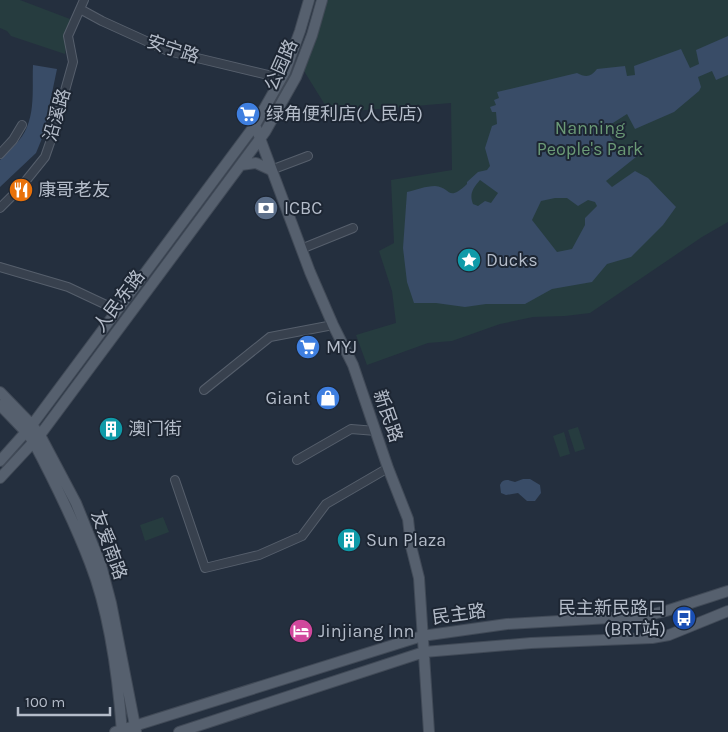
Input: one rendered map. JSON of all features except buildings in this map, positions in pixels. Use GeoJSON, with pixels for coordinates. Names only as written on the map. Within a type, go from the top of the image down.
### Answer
{"type":"FeatureCollection","features":[{"type":"Feature","properties":{"kind":"main road","name":"公园路"},"geometry":{"type":"LineString","coordinates":[[255,125],[281,78],[300,31],[309,0]]}},
{"type":"Feature","properties":{"kind":"main road","name":"公园路"},"geometry":{"type":"LineString","coordinates":[[260,139],[296,77],[312,35],[322,0]]}},
{"type":"Feature","properties":{"kind":"main road","name":"新民路"},"geometry":{"type":"LineString","coordinates":[[255,125],[333,325],[353,365],[388,468],[408,519],[411,546],[419,578],[429,732]]}},
{"type":"Feature","properties":{"kind":"main road","name":"人民东路"},"geometry":{"type":"LineString","coordinates":[[0,460],[29,428],[255,125]]}},
{"type":"Feature","properties":{"kind":"main road","name":"人民东路"},"geometry":{"type":"LineString","coordinates":[[0,478],[36,438],[260,139]]}},
{"type":"Feature","properties":{"kind":"main road"},"geometry":{"type":"LineString","coordinates":[[241,165],[256,163],[271,170]]}},
{"type":"Feature","properties":{"kind":"main road","name":"友爱南路"},"geometry":{"type":"LineString","coordinates":[[0,392],[36,438],[76,503],[101,565],[111,603],[135,729]]}},
{"type":"Feature","properties":{"kind":"main road","name":"友爱南路"},"geometry":{"type":"LineString","coordinates":[[0,406],[29,428]]}},
{"type":"Feature","properties":{"kind":"main road","name":"友爱南路"},"geometry":{"type":"LineString","coordinates":[[36,438],[94,572],[103,604],[112,650],[120,731]]}},
{"type":"Feature","properties":{"kind":"main road","name":"民主路"},"geometry":{"type":"LineString","coordinates":[[120,731],[135,729],[422,636],[507,624],[644,616],[666,612],[728,591]]}},
{"type":"Feature","properties":{"kind":"main road","name":"民主路"},"geometry":{"type":"LineString","coordinates":[[179,732],[424,652],[531,643],[652,638],[669,635],[728,611]]}},
{"type":"Feature","properties":{"kind":"street"},"geometry":{"type":"LineString","coordinates":[[80,9],[84,0]]}},
{"type":"Feature","properties":{"kind":"street","name":"安宁路"},"geometry":{"type":"LineString","coordinates":[[80,9],[102,22],[168,51],[281,78]]}},
{"type":"Feature","properties":{"kind":"street","name":"沿溪路"},"geometry":{"type":"LineString","coordinates":[[0,208],[20,188],[45,157],[55,129],[73,62],[68,36],[80,9]]}},
{"type":"Feature","properties":{"kind":"street"},"geometry":{"type":"LineString","coordinates":[[0,154],[13,140],[22,125]]}},
{"type":"Feature","properties":{"kind":"street"},"geometry":{"type":"LineString","coordinates":[[271,170],[308,156]]}},
{"type":"Feature","properties":{"kind":"street"},"geometry":{"type":"LineString","coordinates":[[302,249],[353,228]]}},
{"type":"Feature","properties":{"kind":"street"},"geometry":{"type":"LineString","coordinates":[[0,267],[68,287],[117,310]]}},
{"type":"Feature","properties":{"kind":"street"},"geometry":{"type":"LineString","coordinates":[[204,390],[270,337],[333,325]]}},
{"type":"Feature","properties":{"kind":"street"},"geometry":{"type":"LineString","coordinates":[[297,460],[350,430],[376,431]]}},
{"type":"Feature","properties":{"kind":"street"},"geometry":{"type":"LineString","coordinates":[[175,480],[205,568],[259,555],[302,536],[326,504],[388,468]]}},
{"type":"Feature","properties":{"kind":"green space"},"geometry":{"type":"Polygon","coordinates":[[[0,0],[20,0],[70,19],[65,54],[11,36],[7,31],[0,28],[0,0]]]}},
{"type":"Feature","properties":{"kind":"green space","name":"Nanning People's Park"},"geometry":{"type":"Polygon","coordinates":[[[327,0],[728,0],[728,222],[702,237],[590,313],[533,317],[500,324],[452,341],[428,343],[367,365],[356,335],[396,323],[392,291],[379,251],[394,243],[391,180],[452,170],[451,103],[330,113],[304,71],[327,0]]]}},
{"type":"Feature","properties":{"kind":"green space"},"geometry":{"type":"Polygon","coordinates":[[[578,427],[585,449],[575,452],[568,430],[578,427]]]}},
{"type":"Feature","properties":{"kind":"green space"},"geometry":{"type":"Polygon","coordinates":[[[564,432],[570,454],[560,457],[553,436],[564,432]]]}},
{"type":"Feature","properties":{"kind":"green space"},"geometry":{"type":"Polygon","coordinates":[[[163,517],[169,532],[145,541],[140,525],[163,517]]]}},
{"type":"Feature","properties":{"kind":"water"},"geometry":{"type":"Polygon","coordinates":[[[728,36],[728,75],[716,80],[712,71],[698,77],[701,87],[699,91],[674,112],[635,129],[627,114],[605,128],[619,149],[629,145],[636,157],[606,181],[612,187],[635,171],[648,178],[676,207],[663,225],[631,257],[607,264],[592,282],[552,289],[525,304],[486,304],[465,307],[436,303],[414,303],[407,282],[403,248],[407,192],[435,186],[452,193],[456,192],[461,190],[478,172],[487,170],[490,166],[485,148],[492,126],[497,124],[496,112],[492,112],[490,107],[496,105],[494,100],[499,98],[497,92],[577,73],[588,76],[597,69],[625,66],[627,76],[635,75],[634,66],[681,49],[690,68],[699,64],[696,50],[728,36]],[[480,180],[472,194],[473,204],[478,206],[485,201],[491,203],[498,193],[480,180]],[[567,198],[541,201],[532,220],[557,252],[572,249],[585,225],[585,218],[597,206],[595,202],[588,200],[578,206],[567,198]]]}},
{"type":"Feature","properties":{"kind":"water"},"geometry":{"type":"Polygon","coordinates":[[[33,65],[57,69],[43,136],[36,153],[0,187],[0,160],[22,136],[30,120],[33,65]]]}},
{"type":"Feature","properties":{"kind":"water"},"geometry":{"type":"Polygon","coordinates":[[[530,479],[540,485],[541,493],[535,501],[527,501],[518,493],[506,495],[501,493],[500,485],[504,480],[515,482],[530,479]]]}},
{"type":"Feature","properties":{"kind":"place","name":"绿角便利店(人民店)"},"geometry":{"type":"Point","coordinates":[248,114]}},
{"type":"Feature","properties":{"kind":"place","name":"康哥老友"},"geometry":{"type":"Point","coordinates":[21,190]}},
{"type":"Feature","properties":{"kind":"place","name":"ICBC"},"geometry":{"type":"Point","coordinates":[266,208]}},
{"type":"Feature","properties":{"kind":"place","name":"Ducks"},"geometry":{"type":"Point","coordinates":[469,260]}},
{"type":"Feature","properties":{"kind":"place","name":"MYJ"},"geometry":{"type":"Point","coordinates":[308,347]}},
{"type":"Feature","properties":{"kind":"place","name":"Giant"},"geometry":{"type":"Point","coordinates":[328,398]}},
{"type":"Feature","properties":{"kind":"place","name":"澳门街"},"geometry":{"type":"Point","coordinates":[111,429]}},
{"type":"Feature","properties":{"kind":"place","name":"Sun Plaza"},"geometry":{"type":"Point","coordinates":[349,540]}},
{"type":"Feature","properties":{"kind":"place","name":"民主新民路口 (BRT站)"},"geometry":{"type":"Point","coordinates":[684,618]}},
{"type":"Feature","properties":{"kind":"place","name":"Jinjiang Inn"},"geometry":{"type":"Point","coordinates":[301,631]}}]}
